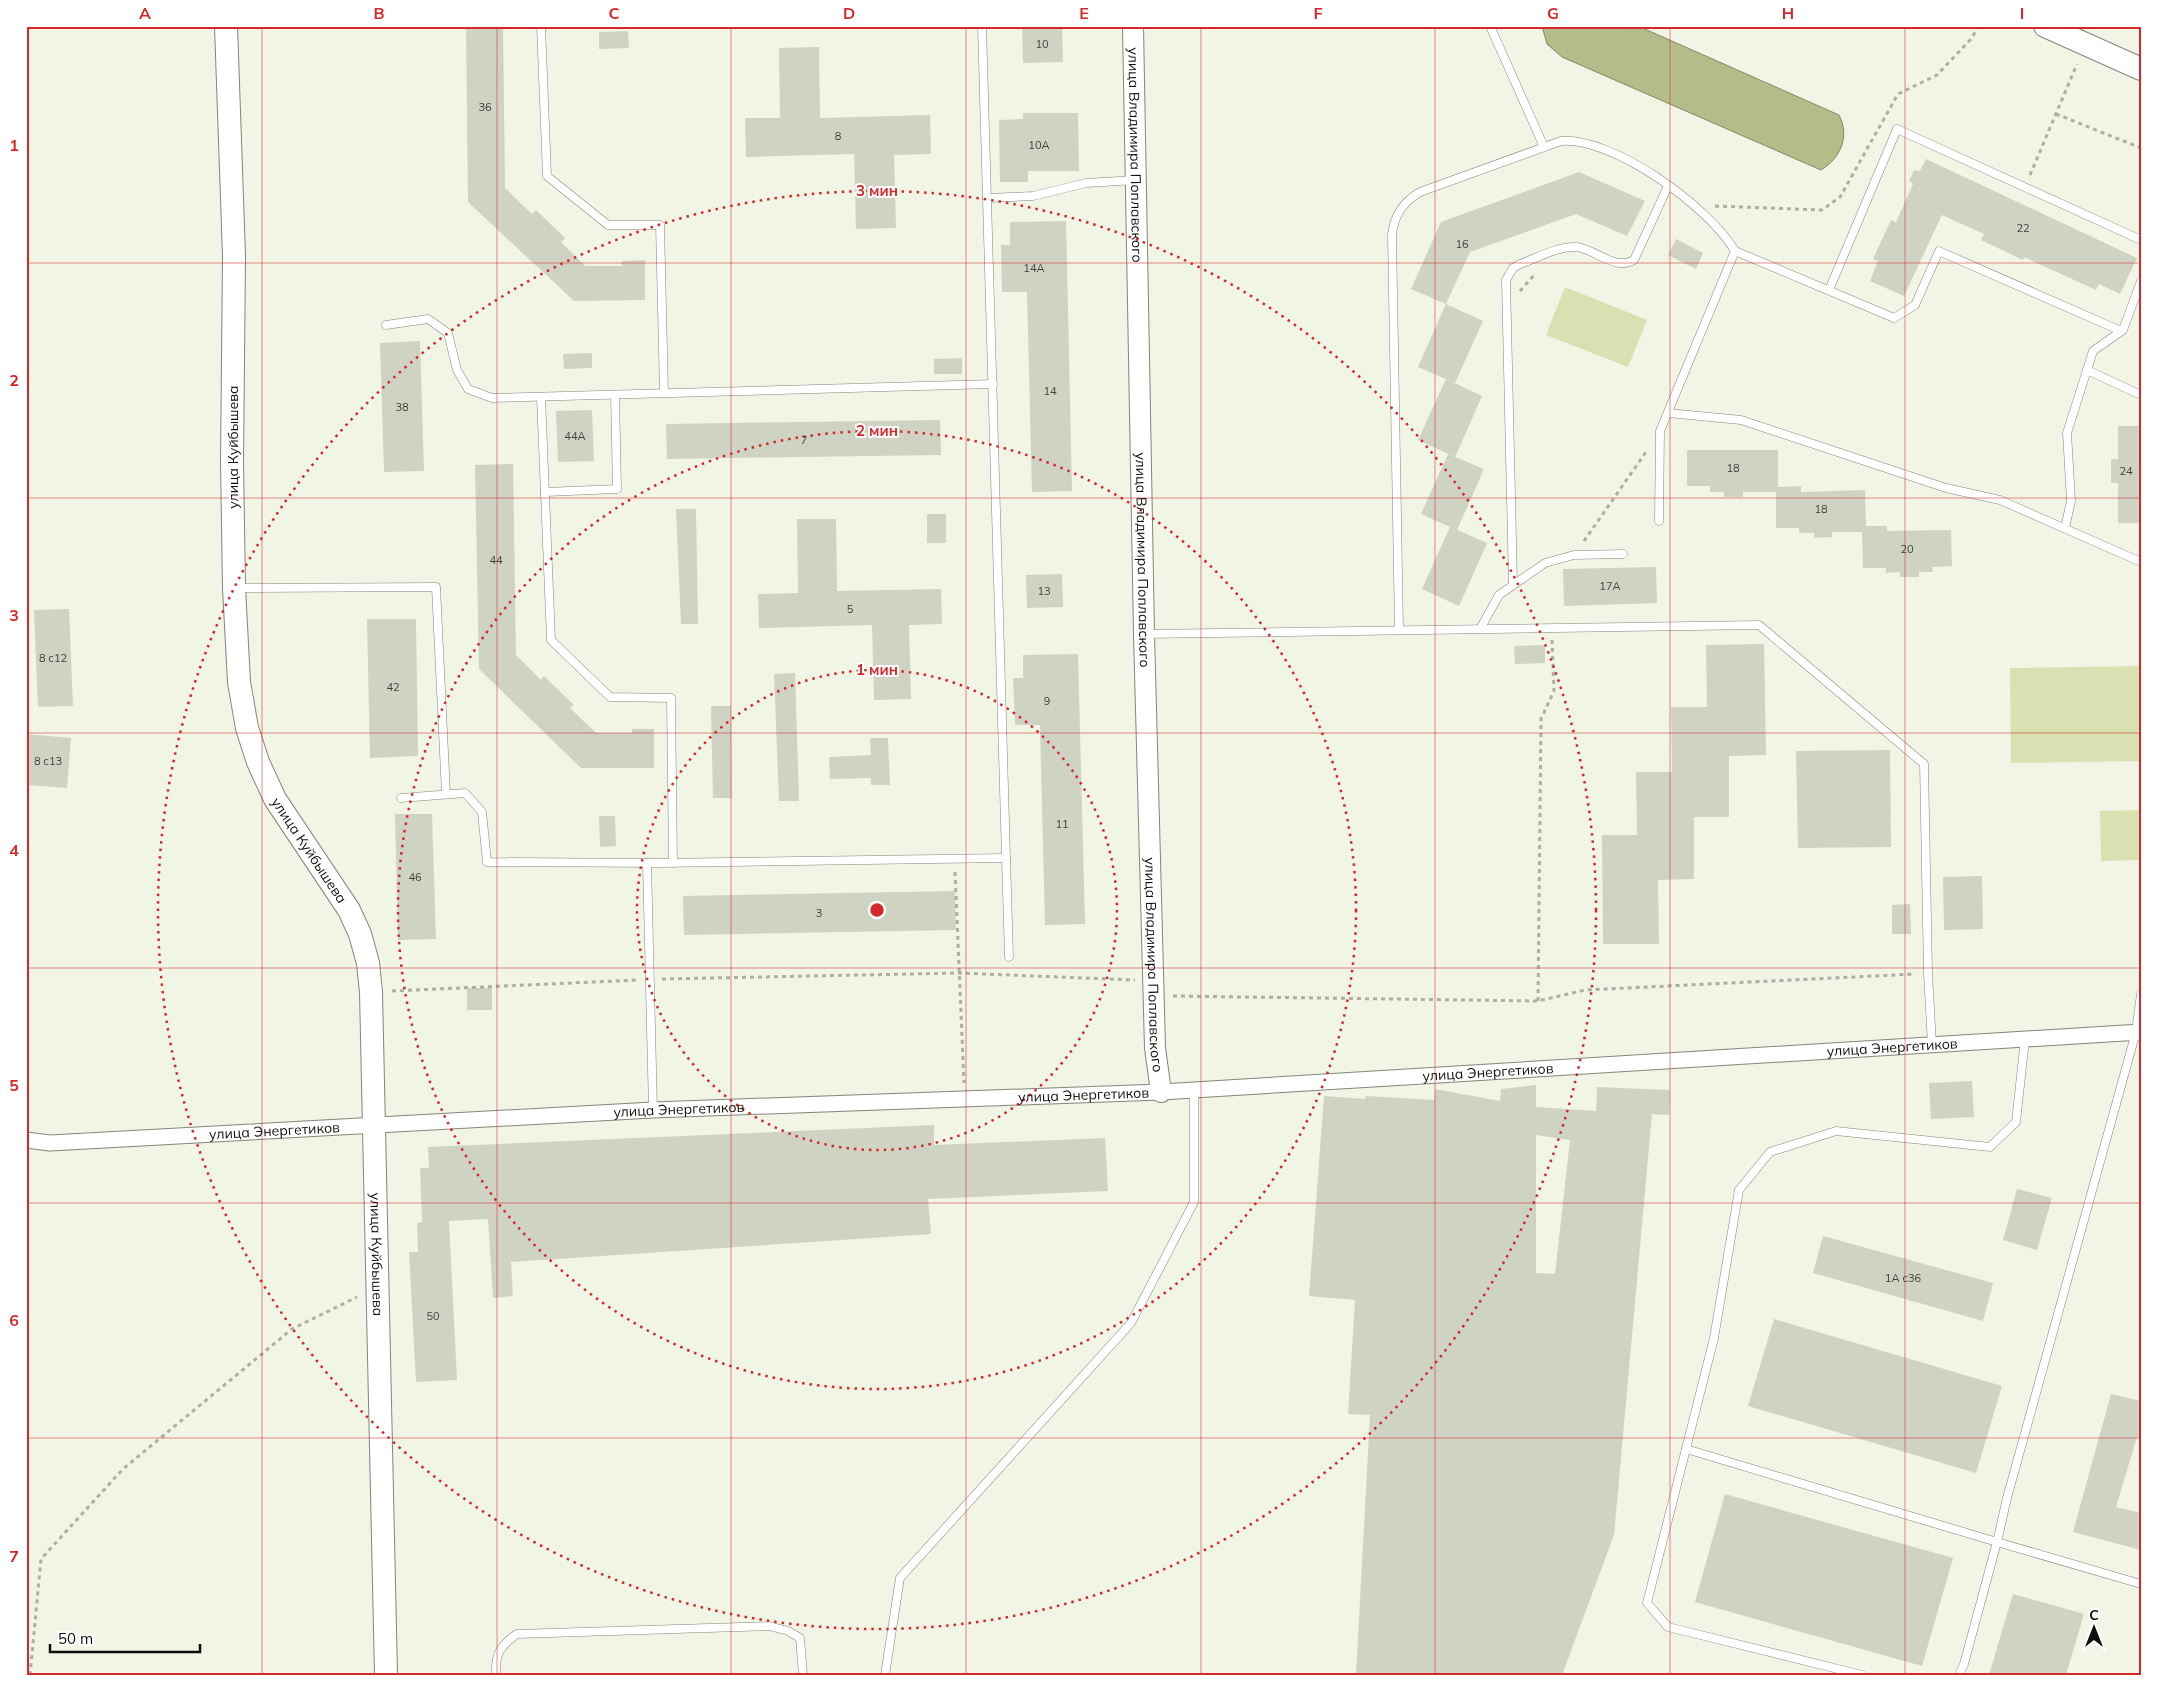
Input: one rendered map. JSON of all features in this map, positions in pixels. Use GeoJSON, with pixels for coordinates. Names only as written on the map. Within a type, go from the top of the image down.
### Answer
{"type":"FeatureCollection","features":[{"type":"Feature","properties":{"kind":"main road","name":"улица Куйбышева"},"geometry":{"type":"LineString","coordinates":[[226,26],[234,256],[232,462],[234,588],[239,682],[247,728],[258,762],[275,799],[348,910],[360,934],[368,963],[371,992],[386,1675]]}},
{"type":"Feature","properties":{"kind":"main road"},"geometry":{"type":"LineString","coordinates":[[2045,26],[2141,69]]}},
{"type":"Feature","properties":{"kind":"street","name":"улица Владимира Поплавского"},"geometry":{"type":"LineString","coordinates":[[1133,26],[1144,634],[1155,1048],[1161,1092]]}},
{"type":"Feature","properties":{"kind":"street","name":"улица Энергетиков"},"geometry":{"type":"LineString","coordinates":[[26,1140],[50,1143],[653,1110],[1161,1092],[2138,1032]]}},
{"type":"Feature","properties":{"kind":"lane"},"geometry":{"type":"LineString","coordinates":[[541,26],[547,176],[608,225],[660,225],[664,393]]}},
{"type":"Feature","properties":{"kind":"lane"},"geometry":{"type":"LineString","coordinates":[[982,26],[1009,957]]}},
{"type":"Feature","properties":{"kind":"lane"},"geometry":{"type":"LineString","coordinates":[[1490,26],[1544,147]]}},
{"type":"Feature","properties":{"kind":"lane"},"geometry":{"type":"LineString","coordinates":[[1829,290],[1897,129],[2141,240]]}},
{"type":"Feature","properties":{"kind":"lane"},"geometry":{"type":"LineString","coordinates":[[1399,630],[1393,226],[1402,206],[1420,192],[1544,147],[1571,140],[1594,144],[1649,172],[1668,186],[1726,235],[1735,251],[1894,318],[1915,305],[1939,251],[2120,331]]}},
{"type":"Feature","properties":{"kind":"lane"},"geometry":{"type":"LineString","coordinates":[[987,198],[1034,196],[1086,183],[1136,180]]}},
{"type":"Feature","properties":{"kind":"lane"},"geometry":{"type":"LineString","coordinates":[[1513,584],[1505,302],[1506,280],[1509,273],[1520,264],[1575,247],[1617,263],[1634,260],[1668,186]]}},
{"type":"Feature","properties":{"kind":"lane"},"geometry":{"type":"LineString","coordinates":[[1658,521],[1660,431],[1735,251]]}},
{"type":"Feature","properties":{"kind":"lane"},"geometry":{"type":"LineString","coordinates":[[2065,528],[2071,501],[2067,433],[2093,351],[2120,331],[2141,281]]}},
{"type":"Feature","properties":{"kind":"lane"},"geometry":{"type":"LineString","coordinates":[[386,325],[428,319],[448,333],[456,370],[468,389],[492,398],[992,384]]}},
{"type":"Feature","properties":{"kind":"lane"},"geometry":{"type":"LineString","coordinates":[[2087,370],[2141,395]]}},
{"type":"Feature","properties":{"kind":"lane"},"geometry":{"type":"LineString","coordinates":[[545,492],[617,489],[615,395]]}},
{"type":"Feature","properties":{"kind":"lane"},"geometry":{"type":"LineString","coordinates":[[541,397],[551,640],[610,697],[670,698],[673,863]]}},
{"type":"Feature","properties":{"kind":"lane"},"geometry":{"type":"LineString","coordinates":[[1668,413],[1742,420],[1946,488],[2000,500],[2141,562]]}},
{"type":"Feature","properties":{"kind":"lane"},"geometry":{"type":"LineString","coordinates":[[1480,629],[1493,602],[1513,584],[1545,563],[1574,555],[1622,554]]}},
{"type":"Feature","properties":{"kind":"lane"},"geometry":{"type":"LineString","coordinates":[[234,588],[436,587],[446,794]]}},
{"type":"Feature","properties":{"kind":"lane"},"geometry":{"type":"LineString","coordinates":[[1144,634],[1759,625],[1924,764],[1928,973],[1932,1045]]}},
{"type":"Feature","properties":{"kind":"lane"},"geometry":{"type":"LineString","coordinates":[[402,798],[465,793],[482,812],[487,862],[673,863],[1006,858]]}},
{"type":"Feature","properties":{"kind":"lane"},"geometry":{"type":"LineString","coordinates":[[647,863],[653,1110]]}},
{"type":"Feature","properties":{"kind":"lane"},"geometry":{"type":"LineString","coordinates":[[1959,1675],[1964,1664],[2007,1498],[2138,1032],[2141,994]]}},
{"type":"Feature","properties":{"kind":"lane"},"geometry":{"type":"LineString","coordinates":[[1862,1675],[1668,1627],[1647,1603],[1714,1338],[1739,1190],[1770,1152],[1836,1131],[1990,1147],[2016,1122],[2025,1039]]}},
{"type":"Feature","properties":{"kind":"lane"},"geometry":{"type":"LineString","coordinates":[[885,1675],[900,1578],[1131,1323],[1136,1314],[1194,1202],[1194,1090]]}},
{"type":"Feature","properties":{"kind":"lane"},"geometry":{"type":"LineString","coordinates":[[1686,1449],[2141,1584]]}},
{"type":"Feature","properties":{"kind":"lane"},"geometry":{"type":"LineString","coordinates":[[496,1675],[495,1658],[505,1642],[517,1634],[769,1626],[788,1631],[800,1638],[803,1675]]}},
{"type":"Feature","properties":{"kind":"path"},"geometry":{"type":"LineString","coordinates":[[1692,205],[1822,210],[1840,197],[1898,94],[1937,75],[1972,38],[1978,26]]}},
{"type":"Feature","properties":{"kind":"path"},"geometry":{"type":"LineString","coordinates":[[2025,187],[2077,64]]}},
{"type":"Feature","properties":{"kind":"path"},"geometry":{"type":"LineString","coordinates":[[2056,114],[2141,148]]}},
{"type":"Feature","properties":{"kind":"path"},"geometry":{"type":"LineString","coordinates":[[1505,302],[1528,284],[1536,273],[1543,256]]}},
{"type":"Feature","properties":{"kind":"path"},"geometry":{"type":"LineString","coordinates":[[1574,555],[1660,431]]}},
{"type":"Feature","properties":{"kind":"path"},"geometry":{"type":"LineString","coordinates":[[1538,1001],[1541,719],[1554,691],[1552,629]]}},
{"type":"Feature","properties":{"kind":"path"},"geometry":{"type":"LineString","coordinates":[[954,859],[965,1099]]}},
{"type":"Feature","properties":{"kind":"path"},"geometry":{"type":"LineString","coordinates":[[371,992],[650,980],[960,973],[1075,976],[1140,981]]}},
{"type":"Feature","properties":{"kind":"path"},"geometry":{"type":"LineString","coordinates":[[1154,996],[1538,1001],[1585,990],[1928,973]]}},
{"type":"Feature","properties":{"kind":"path"},"geometry":{"type":"LineString","coordinates":[[30,1675],[41,1559],[123,1469],[292,1329],[377,1287]]}},
{"type":"Feature","properties":{"kind":"shaded area"},"geometry":{"type":"Polygon","coordinates":[[[1542,26],[1638,26],[1839,115],[1844,131],[1842,146],[1834,159],[1821,170],[1562,57],[1547,44],[1542,26]]]}},
{"type":"Feature","properties":{"kind":"shaded area"},"geometry":{"type":"Polygon","coordinates":[[[1565,287],[1647,320],[1628,367],[1546,335],[1565,287]]]}},
{"type":"Feature","properties":{"kind":"shaded area"},"geometry":{"type":"Polygon","coordinates":[[[2141,666],[2141,761],[2011,763],[2010,668],[2141,666]]]}},
{"type":"Feature","properties":{"kind":"shaded area"},"geometry":{"type":"Polygon","coordinates":[[[2141,810],[2141,860],[2101,861],[2100,811],[2141,810]]]}},
{"type":"Feature","properties":{"kind":"building"},"geometry":{"type":"Polygon","coordinates":[[[466,26],[503,26],[505,188],[532,214],[536,210],[565,238],[561,242],[585,266],[622,266],[622,261],[645,260],[645,300],[574,301],[468,202],[466,26]]]}},
{"type":"Feature","properties":{"kind":"building"},"geometry":{"type":"Polygon","coordinates":[[[1022,26],[1062,26],[1063,62],[1023,63],[1022,26]]]}},
{"type":"Feature","properties":{"kind":"building"},"geometry":{"type":"Polygon","coordinates":[[[628,31],[629,48],[599,49],[599,32],[628,31]]]}},
{"type":"Feature","properties":{"kind":"building"},"geometry":{"type":"Polygon","coordinates":[[[819,47],[820,118],[930,115],[931,154],[894,155],[896,228],[856,229],[854,154],[746,157],[745,118],[780,118],[779,48],[819,47]]]}},
{"type":"Feature","properties":{"kind":"building"},"geometry":{"type":"Polygon","coordinates":[[[1023,113],[1078,113],[1079,171],[1028,171],[1028,182],[1000,182],[999,120],[1023,119],[1023,113]]]}},
{"type":"Feature","properties":{"kind":"building"},"geometry":{"type":"Polygon","coordinates":[[[1926,159],[2137,258],[2120,294],[2099,284],[2096,290],[2024,257],[2023,260],[1981,240],[1984,234],[1942,215],[1904,296],[1870,281],[1878,261],[1873,259],[1891,220],[1896,222],[1913,184],[1909,181],[1914,170],[1920,171],[1926,159]]]}},
{"type":"Feature","properties":{"kind":"building"},"geometry":{"type":"Polygon","coordinates":[[[1579,172],[1645,201],[1627,236],[1576,214],[1470,252],[1446,304],[1411,289],[1441,222],[1579,172]]]}},
{"type":"Feature","properties":{"kind":"building"},"geometry":{"type":"Polygon","coordinates":[[[1066,221],[1072,491],[1032,492],[1027,292],[1002,292],[1001,245],[1010,245],[1010,222],[1066,221]]]}},
{"type":"Feature","properties":{"kind":"building"},"geometry":{"type":"Polygon","coordinates":[[[1676,239],[1703,253],[1696,269],[1668,255],[1676,239]]]}},
{"type":"Feature","properties":{"kind":"building"},"geometry":{"type":"Polygon","coordinates":[[[1446,304],[1483,321],[1455,383],[1418,367],[1446,304]]]}},
{"type":"Feature","properties":{"kind":"building"},"geometry":{"type":"Polygon","coordinates":[[[420,341],[424,471],[384,472],[380,343],[420,341]]]}},
{"type":"Feature","properties":{"kind":"building"},"geometry":{"type":"Polygon","coordinates":[[[592,353],[592,368],[564,369],[563,354],[592,353]]]}},
{"type":"Feature","properties":{"kind":"building"},"geometry":{"type":"Polygon","coordinates":[[[962,358],[962,374],[934,374],[934,359],[962,358]]]}},
{"type":"Feature","properties":{"kind":"building"},"geometry":{"type":"Polygon","coordinates":[[[1446,379],[1482,396],[1455,457],[1418,440],[1446,379]]]}},
{"type":"Feature","properties":{"kind":"building"},"geometry":{"type":"Polygon","coordinates":[[[592,410],[594,461],[558,462],[556,411],[592,410]]]}},
{"type":"Feature","properties":{"kind":"building"},"geometry":{"type":"Polygon","coordinates":[[[940,420],[941,455],[667,459],[666,424],[940,420]]]}},
{"type":"Feature","properties":{"kind":"building"},"geometry":{"type":"Polygon","coordinates":[[[2118,426],[2141,426],[2141,523],[2118,523],[2118,483],[2111,483],[2111,459],[2118,459],[2118,426]]]}},
{"type":"Feature","properties":{"kind":"building"},"geometry":{"type":"Polygon","coordinates":[[[1687,450],[1778,450],[1778,487],[1801,486],[1801,492],[1865,490],[1866,526],[1887,526],[1887,531],[1951,530],[1952,566],[1932,567],[1933,572],[1919,572],[1919,577],[1900,577],[1900,572],[1886,573],[1886,568],[1863,568],[1862,532],[1832,532],[1832,537],[1814,538],[1814,533],[1799,533],[1799,528],[1776,528],[1776,492],[1743,492],[1743,497],[1724,497],[1724,492],[1710,492],[1710,486],[1687,486],[1687,450]]]}},
{"type":"Feature","properties":{"kind":"building"},"geometry":{"type":"Polygon","coordinates":[[[1448,454],[1484,469],[1457,530],[1487,543],[1459,606],[1422,589],[1450,527],[1421,514],[1448,454]]]}},
{"type":"Feature","properties":{"kind":"building"},"geometry":{"type":"Polygon","coordinates":[[[513,464],[516,655],[541,680],[544,676],[574,705],[570,708],[596,733],[632,733],[632,729],[654,729],[654,768],[581,768],[479,669],[475,465],[513,464]]]}},
{"type":"Feature","properties":{"kind":"building"},"geometry":{"type":"Polygon","coordinates":[[[676,509],[696,509],[698,624],[681,624],[676,509]]]}},
{"type":"Feature","properties":{"kind":"building"},"geometry":{"type":"Polygon","coordinates":[[[927,514],[946,514],[946,543],[927,543],[927,514]]]}},
{"type":"Feature","properties":{"kind":"building"},"geometry":{"type":"Polygon","coordinates":[[[797,519],[836,519],[837,591],[941,589],[942,624],[909,625],[911,699],[874,700],[872,625],[759,628],[758,594],[798,593],[797,519]]]}},
{"type":"Feature","properties":{"kind":"building"},"geometry":{"type":"Polygon","coordinates":[[[1656,567],[1657,603],[1564,606],[1563,569],[1656,567]]]}},
{"type":"Feature","properties":{"kind":"building"},"geometry":{"type":"Polygon","coordinates":[[[1062,574],[1063,607],[1027,608],[1026,575],[1062,574]]]}},
{"type":"Feature","properties":{"kind":"building"},"geometry":{"type":"Polygon","coordinates":[[[69,609],[73,706],[38,707],[34,610],[69,609]]]}},
{"type":"Feature","properties":{"kind":"building"},"geometry":{"type":"Polygon","coordinates":[[[367,619],[416,619],[418,756],[370,758],[367,619]]]}},
{"type":"Feature","properties":{"kind":"building"},"geometry":{"type":"Polygon","coordinates":[[[1764,644],[1766,755],[1729,756],[1729,817],[1694,817],[1694,879],[1658,880],[1659,944],[1603,944],[1602,835],[1637,835],[1636,772],[1672,772],[1671,707],[1707,707],[1706,645],[1764,644]]]}},
{"type":"Feature","properties":{"kind":"building"},"geometry":{"type":"Polygon","coordinates":[[[1545,645],[1545,663],[1515,664],[1514,646],[1545,645]]]}},
{"type":"Feature","properties":{"kind":"building"},"geometry":{"type":"Polygon","coordinates":[[[1078,654],[1085,924],[1045,925],[1040,725],[1015,725],[1013,678],[1023,678],[1023,655],[1078,654]]]}},
{"type":"Feature","properties":{"kind":"building"},"geometry":{"type":"Polygon","coordinates":[[[795,673],[799,801],[779,801],[774,674],[795,673]]]}},
{"type":"Feature","properties":{"kind":"building"},"geometry":{"type":"Polygon","coordinates":[[[711,706],[731,706],[732,798],[713,798],[711,706]]]}},
{"type":"Feature","properties":{"kind":"building"},"geometry":{"type":"Polygon","coordinates":[[[26,734],[71,738],[67,788],[26,785],[26,734]]]}},
{"type":"Feature","properties":{"kind":"building"},"geometry":{"type":"Polygon","coordinates":[[[870,738],[888,738],[890,785],[871,785],[871,778],[830,779],[829,757],[871,755],[870,738]]]}},
{"type":"Feature","properties":{"kind":"building"},"geometry":{"type":"Polygon","coordinates":[[[1890,750],[1891,847],[1798,848],[1796,751],[1890,750]]]}},
{"type":"Feature","properties":{"kind":"building"},"geometry":{"type":"Polygon","coordinates":[[[395,814],[432,814],[436,939],[398,940],[395,814]]]}},
{"type":"Feature","properties":{"kind":"building"},"geometry":{"type":"Polygon","coordinates":[[[599,816],[615,816],[616,846],[600,847],[599,816]]]}},
{"type":"Feature","properties":{"kind":"building"},"geometry":{"type":"Polygon","coordinates":[[[1982,876],[1983,929],[1944,930],[1943,877],[1982,876]]]}},
{"type":"Feature","properties":{"kind":"building"},"geometry":{"type":"Polygon","coordinates":[[[955,891],[956,930],[684,935],[683,896],[955,891]]]}},
{"type":"Feature","properties":{"kind":"building"},"geometry":{"type":"Polygon","coordinates":[[[1910,904],[1911,934],[1892,934],[1892,905],[1910,904]]]}},
{"type":"Feature","properties":{"kind":"building"},"geometry":{"type":"Polygon","coordinates":[[[467,988],[492,988],[492,1010],[467,1010],[467,988]]]}},
{"type":"Feature","properties":{"kind":"building"},"geometry":{"type":"Polygon","coordinates":[[[1972,1081],[1974,1117],[1931,1119],[1929,1083],[1972,1081]]]}},
{"type":"Feature","properties":{"kind":"building"},"geometry":{"type":"Polygon","coordinates":[[[1536,1085],[1536,1107],[1596,1111],[1597,1087],[1670,1090],[1669,1115],[1652,1114],[1614,1535],[1562,1675],[1356,1675],[1370,1415],[1348,1414],[1355,1300],[1309,1296],[1324,1096],[1365,1099],[1366,1096],[1434,1100],[1435,1089],[1500,1101],[1501,1089],[1536,1085]],[[1536,1135],[1536,1273],[1555,1274],[1570,1140],[1536,1135]]]}},
{"type":"Feature","properties":{"kind":"building"},"geometry":{"type":"Polygon","coordinates":[[[934,1125],[934,1145],[1105,1138],[1108,1191],[928,1199],[931,1234],[511,1262],[513,1296],[493,1298],[488,1219],[449,1221],[457,1380],[416,1382],[409,1252],[418,1252],[417,1223],[422,1222],[420,1168],[429,1168],[428,1147],[934,1125]]]}},
{"type":"Feature","properties":{"kind":"building"},"geometry":{"type":"Polygon","coordinates":[[[2017,1189],[2052,1198],[2037,1250],[2003,1240],[2017,1189]]]}},
{"type":"Feature","properties":{"kind":"building"},"geometry":{"type":"Polygon","coordinates":[[[1823,1236],[1993,1283],[1983,1321],[1813,1273],[1823,1236]]]}},
{"type":"Feature","properties":{"kind":"building"},"geometry":{"type":"Polygon","coordinates":[[[1774,1319],[2002,1386],[1976,1473],[1748,1406],[1774,1319]]]}},
{"type":"Feature","properties":{"kind":"building"},"geometry":{"type":"Polygon","coordinates":[[[2111,1394],[2141,1401],[2141,1438],[2137,1437],[2116,1507],[2141,1513],[2141,1550],[2073,1532],[2111,1394]]]}},
{"type":"Feature","properties":{"kind":"building"},"geometry":{"type":"Polygon","coordinates":[[[1725,1494],[1953,1558],[1922,1666],[1695,1602],[1725,1494]]]}},
{"type":"Feature","properties":{"kind":"building"},"geometry":{"type":"Polygon","coordinates":[[[2013,1594],[2084,1614],[2066,1675],[1989,1675],[2013,1594]]]}}]}
